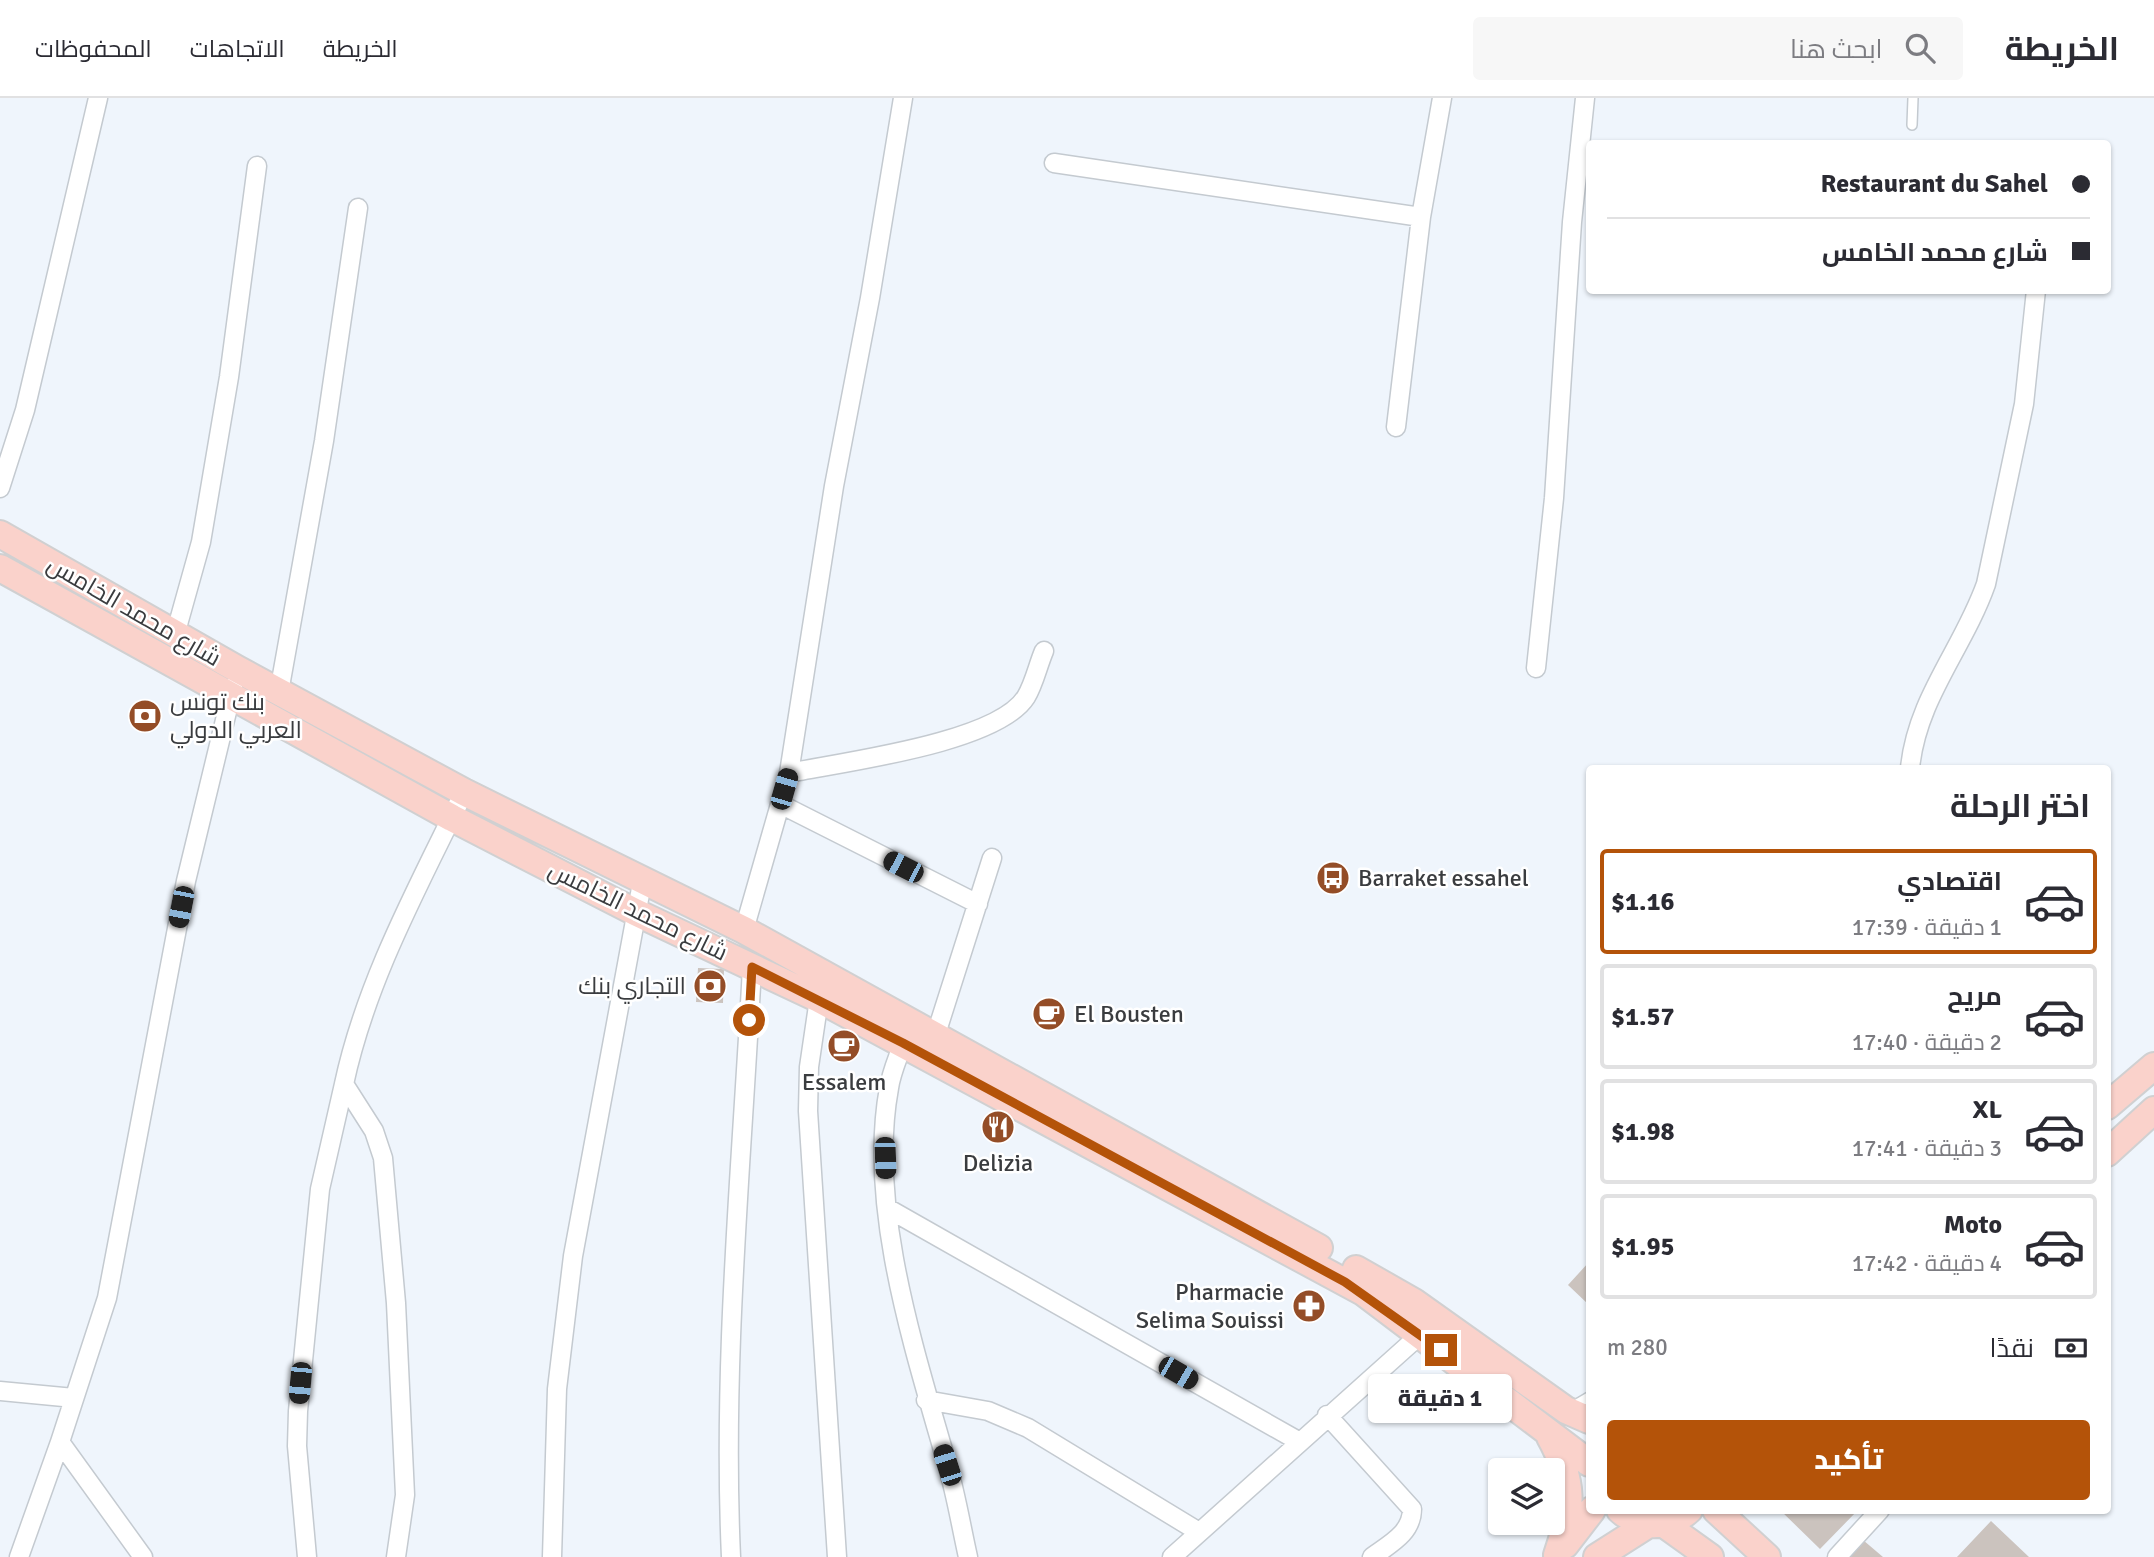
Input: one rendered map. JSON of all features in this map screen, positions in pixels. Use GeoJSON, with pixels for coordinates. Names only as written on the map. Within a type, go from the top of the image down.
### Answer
{"type":"FeatureCollection","features":[{"type":"Feature","properties":{"kind":"main road","name":"شارع محمد الخامس"},"geometry":{"type":"LineString","coordinates":[[0,534],[175,635],[464,792],[642,883],[744,930],[936,1034],[1414,1302],[1581,1409]]}},
{"type":"Feature","properties":{"kind":"main road","name":"شارع محمد الخامس"},"geometry":{"type":"LineString","coordinates":[[0,568],[452,818],[635,912],[819,999],[1363,1292],[1586,1461]]}},
{"type":"Feature","properties":{"kind":"main road"},"geometry":{"type":"LineString","coordinates":[[2111,1103],[2154,1066]]}},
{"type":"Feature","properties":{"kind":"main road"},"geometry":{"type":"LineString","coordinates":[[2111,1149],[2154,1111]]}},
{"type":"Feature","properties":{"kind":"main road"},"geometry":{"type":"LineString","coordinates":[[1546,1429],[1562,1458],[1570,1490],[1568,1524],[1556,1556]]}},
{"type":"Feature","properties":{"kind":"main road"},"geometry":{"type":"LineString","coordinates":[[1556,1556],[1589,1514]]}},
{"type":"Feature","properties":{"kind":"main road"},"geometry":{"type":"LineString","coordinates":[[1625,1514],[1633,1521],[1656,1524],[1710,1557]]}},
{"type":"Feature","properties":{"kind":"main road"},"geometry":{"type":"LineString","coordinates":[[1597,1557],[1656,1524],[1679,1519],[1685,1514]]}},
{"type":"Feature","properties":{"kind":"main road"},"geometry":{"type":"LineString","coordinates":[[1720,1514],[1759,1549]]}},
{"type":"Feature","properties":{"kind":"main road"},"geometry":{"type":"LineString","coordinates":[[1745,1514],[1759,1549]]}},
{"type":"Feature","properties":{"kind":"street"},"geometry":{"type":"LineString","coordinates":[[0,488],[25,410],[98,98]]}},
{"type":"Feature","properties":{"kind":"street"},"geometry":{"type":"LineString","coordinates":[[744,930],[789,773],[834,486],[870,298],[903,98]]}},
{"type":"Feature","properties":{"kind":"street"},"geometry":{"type":"LineString","coordinates":[[1396,427],[1421,217],[1442,98]]}},
{"type":"Feature","properties":{"kind":"street"},"geometry":{"type":"LineString","coordinates":[[1536,668],[1554,498],[1572,222],[1585,98]]}},
{"type":"Feature","properties":{"kind":"street"},"geometry":{"type":"LineString","coordinates":[[1054,163],[1421,217]]}},
{"type":"Feature","properties":{"kind":"street"},"geometry":{"type":"LineString","coordinates":[[175,635],[201,542],[229,377],[257,166]]}},
{"type":"Feature","properties":{"kind":"street"},"geometry":{"type":"LineString","coordinates":[[279,691],[324,441],[358,208]]}},
{"type":"Feature","properties":{"kind":"street"},"geometry":{"type":"LineString","coordinates":[[1910,765],[1916,727],[1926,703],[1976,612],[1986,584],[2024,404],[2036,294]]}},
{"type":"Feature","properties":{"kind":"street"},"geometry":{"type":"LineString","coordinates":[[789,773],[946,741],[993,724],[1026,697],[1044,651]]}},
{"type":"Feature","properties":{"kind":"street"},"geometry":{"type":"LineString","coordinates":[[19,1557],[107,1298],[186,881],[237,669]]}},
{"type":"Feature","properties":{"kind":"street"},"geometry":{"type":"LineString","coordinates":[[307,1557],[297,1446],[298,1411],[320,1189],[355,1034],[372,985],[464,792]]}},
{"type":"Feature","properties":{"kind":"street"},"geometry":{"type":"LineString","coordinates":[[780,804],[978,904]]}},
{"type":"Feature","properties":{"kind":"street"},"geometry":{"type":"LineString","coordinates":[[936,1034],[992,858]]}},
{"type":"Feature","properties":{"kind":"street"},"geometry":{"type":"LineString","coordinates":[[552,1557],[557,1389],[573,1256],[642,883]]}},
{"type":"Feature","properties":{"kind":"street"},"geometry":{"type":"LineString","coordinates":[[731,1557],[727,1466],[731,1333],[752,967]]}},
{"type":"Feature","properties":{"kind":"street"},"geometry":{"type":"LineString","coordinates":[[819,999],[808,1067],[808,1111],[837,1557]]}},
{"type":"Feature","properties":{"kind":"street"},"geometry":{"type":"LineString","coordinates":[[903,1043],[889,1088],[884,1133],[887,1208],[904,1303],[926,1400],[947,1465],[968,1557]]}},
{"type":"Feature","properties":{"kind":"street"},"geometry":{"type":"LineString","coordinates":[[344,1084],[374,1131],[383,1158],[396,1303],[405,1495],[396,1557]]}},
{"type":"Feature","properties":{"kind":"street"},"geometry":{"type":"LineString","coordinates":[[887,1208],[1300,1442]]}},
{"type":"Feature","properties":{"kind":"street"},"geometry":{"type":"LineString","coordinates":[[1172,1557],[1327,1415],[1421,1335]]}},
{"type":"Feature","properties":{"kind":"street"},"geometry":{"type":"LineString","coordinates":[[0,1391],[74,1398]]}},
{"type":"Feature","properties":{"kind":"street"},"geometry":{"type":"LineString","coordinates":[[926,1400],[988,1412],[1028,1428],[1199,1532]]}},
{"type":"Feature","properties":{"kind":"street"},"geometry":{"type":"LineString","coordinates":[[1327,1415],[1412,1509],[1412,1522],[1401,1536],[1372,1557]]}},
{"type":"Feature","properties":{"kind":"street"},"geometry":{"type":"LineString","coordinates":[[60,1442],[143,1557]]}},
{"type":"Feature","properties":{"kind":"street"},"geometry":{"type":"LineString","coordinates":[[1837,1557],[1876,1514]]}},
{"type":"Feature","properties":{"kind":"lane"},"geometry":{"type":"LineString","coordinates":[[1912,125],[1913,98]]}},
{"type":"Feature","properties":{"kind":"building","name":"التجاري بنك"},"geometry":{"type":"Polygon","coordinates":[[[698,968],[724,969],[723,1003],[696,1002],[698,968]]]}},
{"type":"Feature","properties":{"kind":"building"},"geometry":{"type":"Polygon","coordinates":[[[1586,1265],[1586,1302],[1568,1285],[1586,1265]]]}},
{"type":"Feature","properties":{"kind":"building"},"geometry":{"type":"Polygon","coordinates":[[[1784,1514],[1854,1514],[1820,1549],[1784,1514]]]}},
{"type":"Feature","properties":{"kind":"building"},"geometry":{"type":"Polygon","coordinates":[[[1991,1521],[2029,1557],[1957,1557],[1991,1521]]]}},
{"type":"Feature","properties":{"kind":"building"},"geometry":{"type":"Polygon","coordinates":[[[1863,1540],[1883,1557],[1849,1557],[1863,1540]]]}},
{"type":"Feature","properties":{"kind":"place","name":"بنك تونس العربي الدولي"},"geometry":{"type":"Point","coordinates":[145,716]}},
{"type":"Feature","properties":{"kind":"place","name":"Barraket essahel"},"geometry":{"type":"Point","coordinates":[1333,878]}},
{"type":"Feature","properties":{"kind":"place","name":"التجاري بنك"},"geometry":{"type":"Point","coordinates":[710,986]}},
{"type":"Feature","properties":{"kind":"place","name":"El Bousten"},"geometry":{"type":"Point","coordinates":[1049,1014]}},
{"type":"Feature","properties":{"kind":"place","name":"Essalem"},"geometry":{"type":"Point","coordinates":[844,1046]}},
{"type":"Feature","properties":{"kind":"place","name":"Delizia"},"geometry":{"type":"Point","coordinates":[998,1127]}},
{"type":"Feature","properties":{"kind":"place","name":"Pharmacie Selima Souissi"},"geometry":{"type":"Point","coordinates":[1309,1306]}},
{"type":"Feature","properties":{"kind":"route"},"geometry":{"type":"LineString","coordinates":[[749,1020],[752,967],[903,1043],[1308,1261],[1363,1292],[1441,1350]]}}]}
